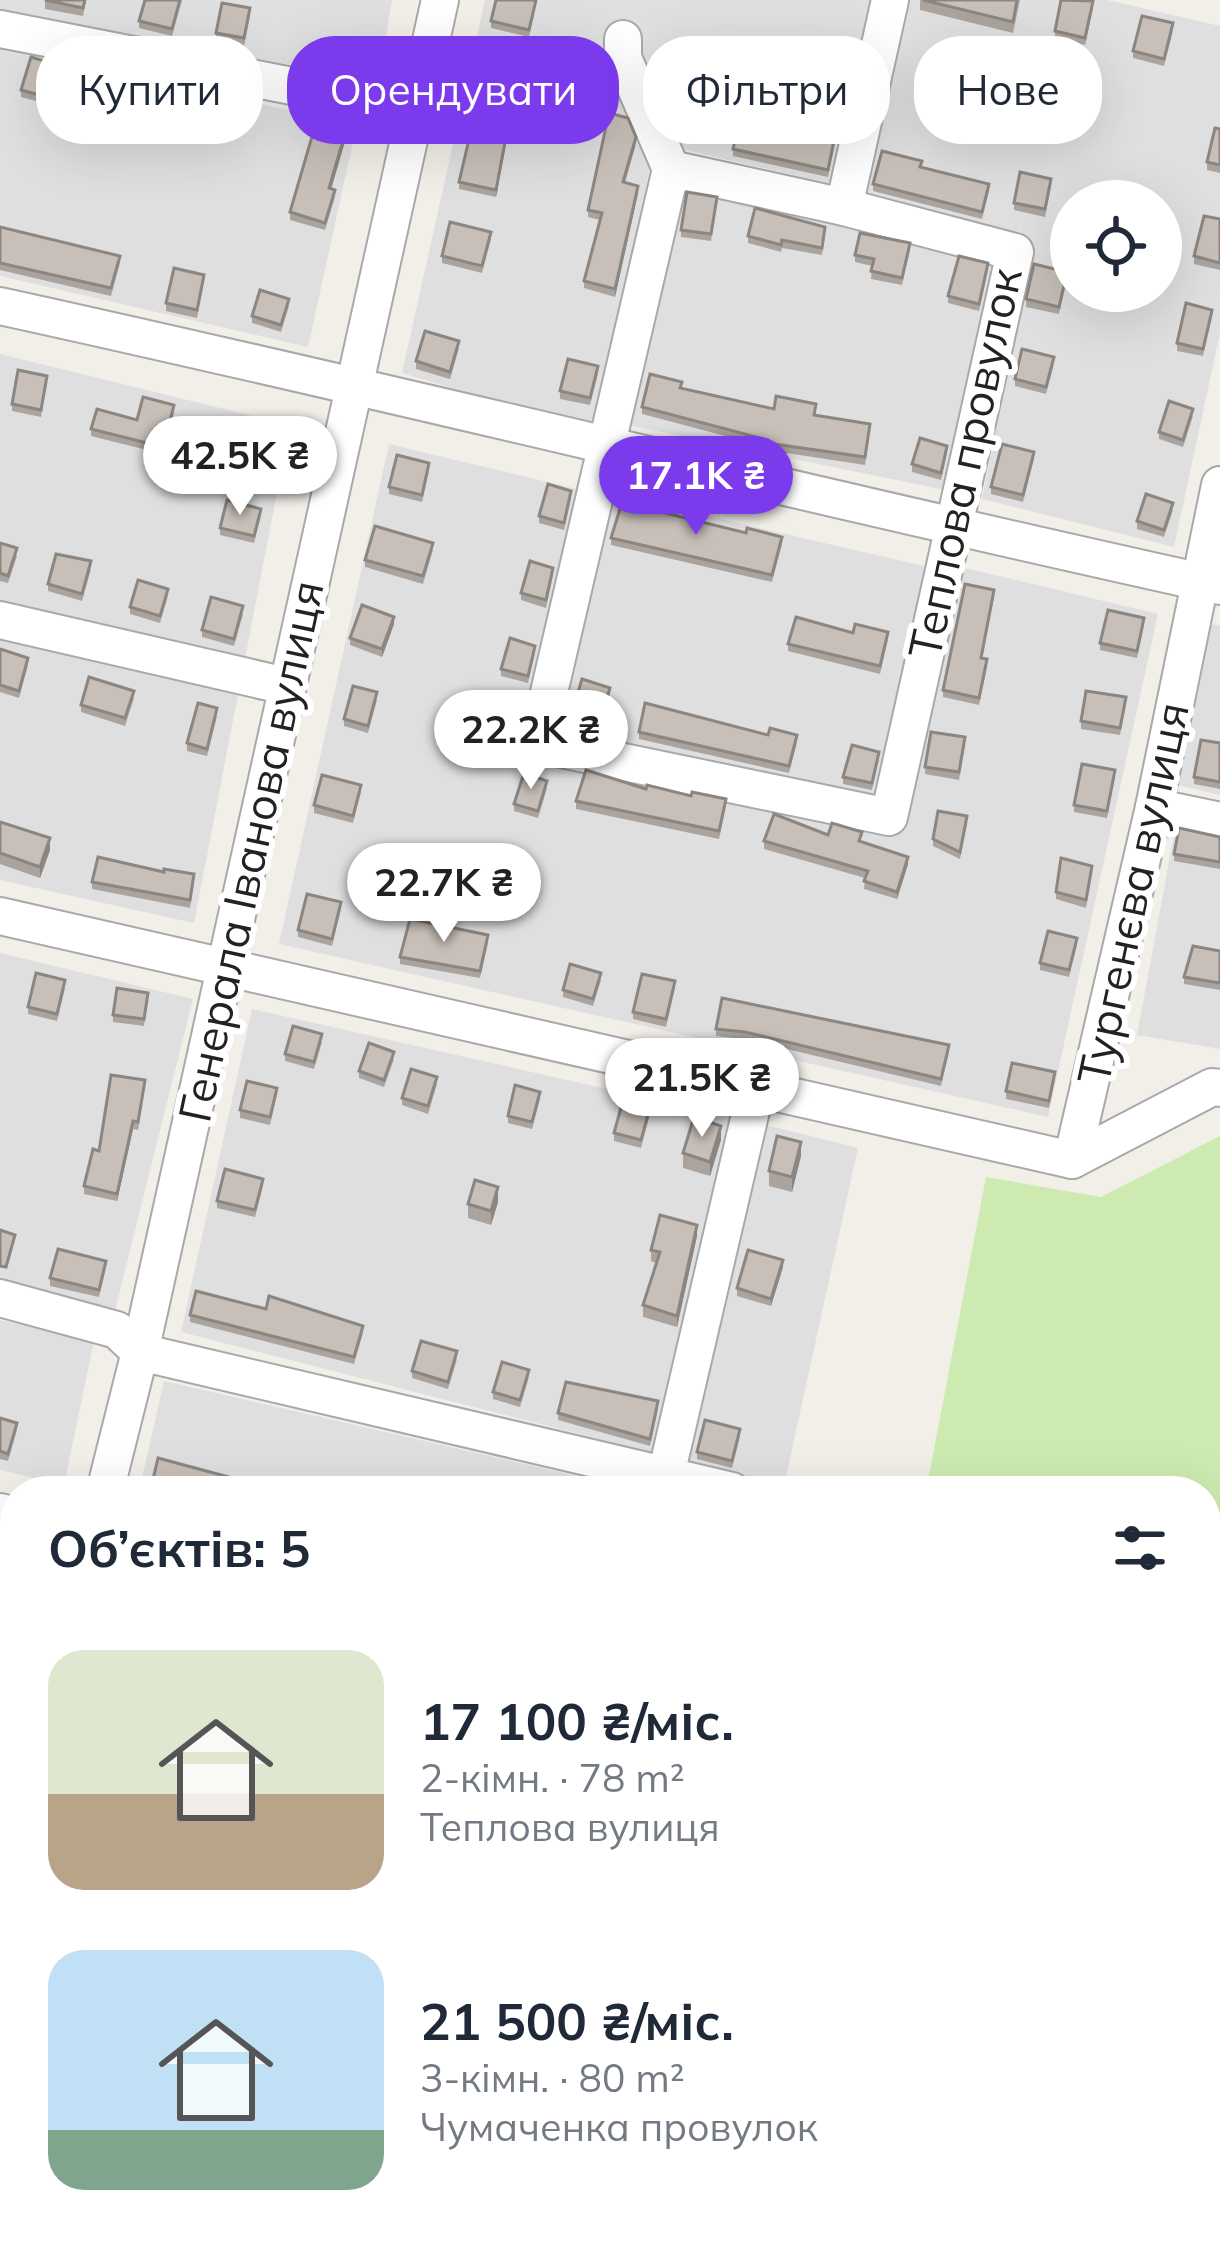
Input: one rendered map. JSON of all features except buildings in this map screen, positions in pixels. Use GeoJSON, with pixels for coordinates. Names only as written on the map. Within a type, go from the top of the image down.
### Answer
{"type":"FeatureCollection","features":[{"type":"Feature","properties":{"kind":"street","name":"Генерала Іванова вулиця"},"geometry":{"type":"LineString","coordinates":[[432,36],[440,0]]}},
{"type":"Feature","properties":{"kind":"street"},"geometry":{"type":"LineString","coordinates":[[844,207],[890,0]]}},
{"type":"Feature","properties":{"kind":"street"},"geometry":{"type":"LineString","coordinates":[[0,29],[287,85]]}},
{"type":"Feature","properties":{"kind":"street"},"geometry":{"type":"LineString","coordinates":[[622,39],[622,58],[671,169]]}},
{"type":"Feature","properties":{"kind":"street","name":"Генерала Іванова вулиця"},"geometry":{"type":"LineString","coordinates":[[109,1476],[407,144]]}},
{"type":"Feature","properties":{"kind":"street","name":"Теплова провулок"},"geometry":{"type":"LineString","coordinates":[[671,169],[844,207],[1016,252],[889,817],[537,744],[671,169]]}},
{"type":"Feature","properties":{"kind":"street"},"geometry":{"type":"LineString","coordinates":[[0,306],[354,383],[606,446],[1209,583]]}},
{"type":"Feature","properties":{"kind":"street","name":"Тургенєва вулиця"},"geometry":{"type":"LineString","coordinates":[[1072,1160],[1209,583],[1220,485]]}},
{"type":"Feature","properties":{"kind":"street"},"geometry":{"type":"LineString","coordinates":[[0,620],[286,686]]}},
{"type":"Feature","properties":{"kind":"street"},"geometry":{"type":"LineString","coordinates":[[1154,807],[1220,821]]}},
{"type":"Feature","properties":{"kind":"street"},"geometry":{"type":"LineString","coordinates":[[0,916],[1072,1160],[1212,1087],[1220,1088]]}},
{"type":"Feature","properties":{"kind":"street"},"geometry":{"type":"LineString","coordinates":[[666,1475],[756,1089]]}},
{"type":"Feature","properties":{"kind":"street"},"geometry":{"type":"LineString","coordinates":[[0,1298],[117,1330],[140,1352],[670,1476]]}},
{"type":"Feature","properties":{"kind":"shaded area"},"geometry":{"type":"Polygon","coordinates":[[[0,0],[392,0],[386,36],[287,36],[287,73],[263,68],[263,36],[116,36],[0,11],[0,0]]]}},
{"type":"Feature","properties":{"kind":"shaded area"},"geometry":{"type":"Polygon","coordinates":[[[485,0],[877,0],[870,36],[643,36],[643,144],[848,144],[840,186],[677,148],[654,148],[596,431],[402,373],[453,144],[619,144],[619,36],[477,36],[485,0]]]}},
{"type":"Feature","properties":{"kind":"shaded area"},"geometry":{"type":"Polygon","coordinates":[[[909,0],[1107,0],[1220,26],[1220,333],[1174,547],[982,499],[1027,267],[864,194],[876,144],[890,144],[890,82],[909,0]]]}},
{"type":"Feature","properties":{"kind":"shaded area"},"geometry":{"type":"Polygon","coordinates":[[[0,50],[36,57],[36,144],[263,144],[263,105],[287,109],[287,144],[353,144],[308,347],[0,276],[0,50]]]}},
{"type":"Feature","properties":{"kind":"shaded area"},"geometry":{"type":"Polygon","coordinates":[[[679,184],[999,263],[950,491],[628,425],[679,184]]]}},
{"type":"Feature","properties":{"kind":"shaded area"},"geometry":{"type":"Polygon","coordinates":[[[0,354],[290,425],[194,923],[0,880],[0,354]]]}},
{"type":"Feature","properties":{"kind":"shaded area"},"geometry":{"type":"Polygon","coordinates":[[[389,444],[585,491],[532,719],[515,769],[555,757],[897,832],[911,804],[961,567],[1158,614],[1048,1117],[279,944],[389,444]]]}},
{"type":"Feature","properties":{"kind":"shaded area"},"geometry":{"type":"Polygon","coordinates":[[[609,493],[928,567],[878,803],[554,729],[609,493]]]}},
{"type":"Feature","properties":{"kind":"shaded area"},"geometry":{"type":"Polygon","coordinates":[[[1211,624],[1220,626],[1220,795],[1178,785],[1211,624]]]}},
{"type":"Feature","properties":{"kind":"shaded area"},"geometry":{"type":"Polygon","coordinates":[[[1176,824],[1220,834],[1220,1049],[1137,1035],[1176,824]]]}},
{"type":"Feature","properties":{"kind":"shaded area"},"geometry":{"type":"Polygon","coordinates":[[[0,953],[193,999],[115,1311],[0,1283],[0,953]]]}},
{"type":"Feature","properties":{"kind":"shaded area"},"geometry":{"type":"Polygon","coordinates":[[[252,1009],[736,1118],[658,1454],[181,1332],[252,1009]]]}},
{"type":"Feature","properties":{"kind":"shaded area"},"geometry":{"type":"Polygon","coordinates":[[[766,1125],[858,1148],[786,1476],[742,1476],[684,1462],[766,1125]]]}},
{"type":"Feature","properties":{"kind":"shaded area"},"geometry":{"type":"Polygon","coordinates":[[[0,1320],[94,1341],[66,1476],[26,1476],[0,1470],[0,1320]]]}},
{"type":"Feature","properties":{"kind":"shaded area"},"geometry":{"type":"Polygon","coordinates":[[[164,1381],[577,1476],[142,1476],[164,1381]]]}},
{"type":"Feature","properties":{"kind":"green space"},"geometry":{"type":"Polygon","coordinates":[[[1220,1136],[1220,1476],[929,1476],[986,1177],[1101,1197],[1220,1136]]]}}]}
